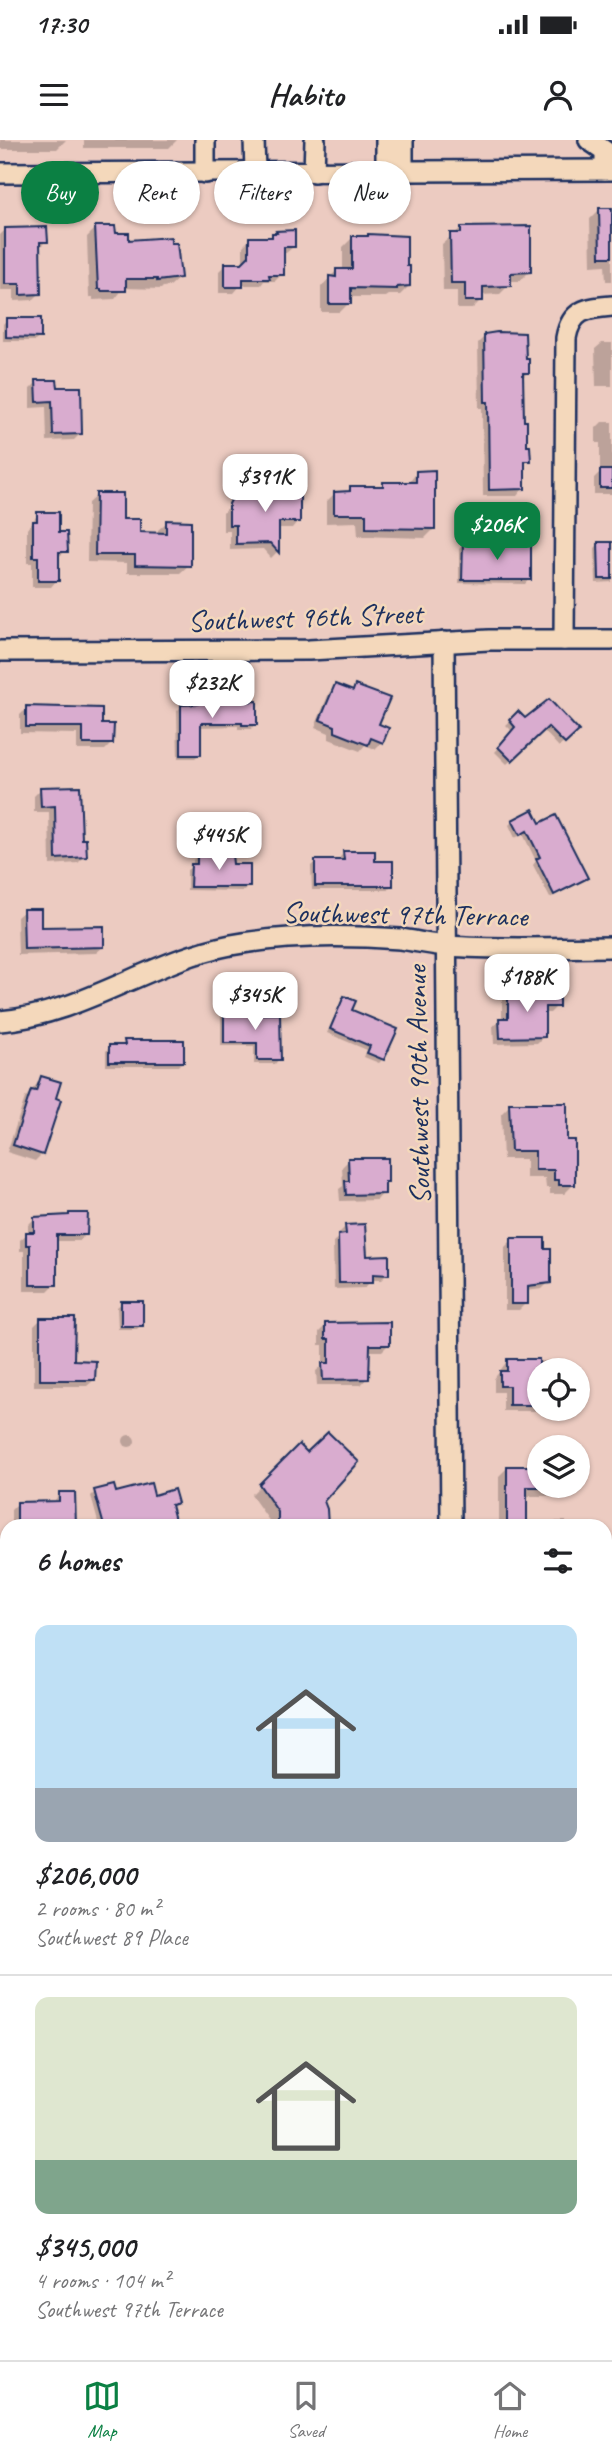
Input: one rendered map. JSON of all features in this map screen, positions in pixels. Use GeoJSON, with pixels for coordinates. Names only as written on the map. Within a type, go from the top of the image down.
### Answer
{"type":"FeatureCollection","features":[{"type":"Feature","properties":{"kind":"street"},"geometry":{"type":"LineString","coordinates":[[205,140],[205,173]]}},
{"type":"Feature","properties":{"kind":"street"},"geometry":{"type":"LineString","coordinates":[[254,140],[255,161]]}},
{"type":"Feature","properties":{"kind":"street"},"geometry":{"type":"LineString","coordinates":[[302,140],[306,161]]}},
{"type":"Feature","properties":{"kind":"street"},"geometry":{"type":"LineString","coordinates":[[310,161],[315,140]]}},
{"type":"Feature","properties":{"kind":"street"},"geometry":{"type":"LineString","coordinates":[[386,140],[391,161]]}},
{"type":"Feature","properties":{"kind":"street"},"geometry":{"type":"LineString","coordinates":[[397,161],[403,140]]}},
{"type":"Feature","properties":{"kind":"street"},"geometry":{"type":"LineString","coordinates":[[411,172],[608,170],[605,151],[589,140]]}},
{"type":"Feature","properties":{"kind":"street"},"geometry":{"type":"LineString","coordinates":[[0,173],[214,173]]}},
{"type":"Feature","properties":{"kind":"street"},"geometry":{"type":"LineString","coordinates":[[565,640],[565,347],[569,324],[580,312],[612,306]]}},
{"type":"Feature","properties":{"kind":"street","name":"Southwest 96th Street"},"geometry":{"type":"LineString","coordinates":[[0,651],[309,650],[444,642],[612,640]]}},
{"type":"Feature","properties":{"kind":"street","name":"Southwest 90th Avenue"},"geometry":{"type":"LineString","coordinates":[[444,642],[452,1519]]}},
{"type":"Feature","properties":{"kind":"street","name":"Southwest 97th Terrace"},"geometry":{"type":"LineString","coordinates":[[0,1021],[56,1010],[137,975],[227,946],[272,939],[325,937],[400,939],[446,946],[612,947]]}},
{"type":"Feature","properties":{"kind":"building"},"geometry":{"type":"Polygon","coordinates":[[[599,208],[612,208],[612,257],[600,257],[599,208]]]}},
{"type":"Feature","properties":{"kind":"building"},"geometry":{"type":"Polygon","coordinates":[[[95,226],[115,226],[116,233],[129,233],[129,240],[171,237],[171,243],[177,243],[181,278],[157,281],[126,279],[126,291],[101,291],[98,289],[95,226]]]}},
{"type":"Feature","properties":{"kind":"building"},"geometry":{"type":"Polygon","coordinates":[[[531,226],[531,272],[511,273],[511,286],[483,287],[483,301],[465,301],[465,283],[451,283],[450,233],[461,233],[461,227],[531,226]]]}},
{"type":"Feature","properties":{"kind":"building"},"geometry":{"type":"Polygon","coordinates":[[[47,227],[48,242],[40,242],[41,294],[20,295],[20,284],[5,284],[5,228],[47,227]]]}},
{"type":"Feature","properties":{"kind":"building"},"geometry":{"type":"Polygon","coordinates":[[[295,230],[295,247],[284,247],[284,275],[269,275],[270,279],[243,279],[243,287],[225,287],[225,263],[242,263],[249,256],[249,237],[272,237],[272,233],[277,233],[276,231],[295,230]]]}},
{"type":"Feature","properties":{"kind":"building"},"geometry":{"type":"Polygon","coordinates":[[[352,236],[407,236],[410,286],[397,289],[351,288],[351,304],[329,304],[329,276],[336,277],[336,269],[352,269],[352,236]]]}},
{"type":"Feature","properties":{"kind":"building"},"geometry":{"type":"Polygon","coordinates":[[[6,318],[41,318],[41,338],[6,337],[6,318]]]}},
{"type":"Feature","properties":{"kind":"building"},"geometry":{"type":"Polygon","coordinates":[[[525,333],[529,373],[523,373],[524,421],[527,421],[527,446],[530,446],[531,461],[525,461],[525,489],[489,490],[484,334],[525,333]]]}},
{"type":"Feature","properties":{"kind":"building"},"geometry":{"type":"Polygon","coordinates":[[[36,380],[57,380],[58,387],[81,387],[82,434],[53,435],[52,401],[37,402],[36,380]]]}},
{"type":"Feature","properties":{"kind":"building"},"geometry":{"type":"Polygon","coordinates":[[[435,470],[435,529],[366,528],[366,514],[334,514],[334,492],[350,491],[350,486],[416,482],[416,471],[435,470]]]}},
{"type":"Feature","properties":{"kind":"building"},"geometry":{"type":"Polygon","coordinates":[[[600,470],[612,470],[612,488],[600,488],[600,470]]]}},
{"type":"Feature","properties":{"kind":"building"},"geometry":{"type":"Polygon","coordinates":[[[300,483],[300,522],[279,522],[279,553],[270,543],[236,544],[236,525],[229,525],[231,500],[236,496],[249,498],[259,493],[265,484],[300,483]]]}},
{"type":"Feature","properties":{"kind":"building"},"geometry":{"type":"Polygon","coordinates":[[[96,493],[123,493],[123,519],[140,519],[140,532],[166,533],[166,520],[191,521],[191,566],[135,565],[135,555],[95,555],[96,493]]]}},
{"type":"Feature","properties":{"kind":"building"},"geometry":{"type":"Polygon","coordinates":[[[37,512],[59,512],[59,532],[67,532],[68,552],[59,552],[59,581],[38,581],[38,557],[33,557],[33,521],[37,521],[37,512]]]}},
{"type":"Feature","properties":{"kind":"building"},"geometry":{"type":"Polygon","coordinates":[[[598,542],[612,542],[612,579],[599,579],[598,542]]]}},
{"type":"Feature","properties":{"kind":"building"},"geometry":{"type":"Polygon","coordinates":[[[463,543],[531,543],[531,580],[462,580],[463,543]]]}},
{"type":"Feature","properties":{"kind":"building"},"geometry":{"type":"Polygon","coordinates":[[[335,684],[353,691],[355,685],[390,698],[379,724],[389,728],[383,743],[371,738],[368,745],[335,732],[335,726],[320,720],[335,684]]]}},
{"type":"Feature","properties":{"kind":"building"},"geometry":{"type":"Polygon","coordinates":[[[549,699],[579,731],[565,744],[548,727],[512,761],[498,747],[515,727],[509,720],[518,711],[525,718],[549,699]]]}},
{"type":"Feature","properties":{"kind":"building"},"geometry":{"type":"Polygon","coordinates":[[[257,701],[257,725],[201,723],[201,755],[181,755],[181,705],[198,704],[197,702],[257,701]]]}},
{"type":"Feature","properties":{"kind":"building"},"geometry":{"type":"Polygon","coordinates":[[[26,706],[102,708],[102,724],[114,724],[113,744],[83,744],[83,727],[26,727],[26,706]]]}},
{"type":"Feature","properties":{"kind":"building"},"geometry":{"type":"Polygon","coordinates":[[[80,786],[82,839],[86,839],[87,857],[56,859],[55,806],[41,807],[40,787],[80,786]]]}},
{"type":"Feature","properties":{"kind":"building"},"geometry":{"type":"Polygon","coordinates":[[[533,809],[540,823],[556,815],[588,878],[554,895],[536,859],[540,857],[527,831],[520,835],[512,820],[533,809]]]}},
{"type":"Feature","properties":{"kind":"building"},"geometry":{"type":"Polygon","coordinates":[[[343,851],[375,851],[375,861],[393,861],[393,886],[315,886],[315,860],[344,860],[343,851]]]}},
{"type":"Feature","properties":{"kind":"building"},"geometry":{"type":"Polygon","coordinates":[[[197,854],[232,854],[233,864],[250,864],[250,887],[190,887],[191,864],[197,864],[197,854]]]}},
{"type":"Feature","properties":{"kind":"building"},"geometry":{"type":"Polygon","coordinates":[[[23,909],[41,909],[41,927],[104,926],[104,947],[24,949],[23,909]]]}},
{"type":"Feature","properties":{"kind":"building"},"geometry":{"type":"Polygon","coordinates":[[[508,988],[522,988],[522,993],[559,993],[559,1007],[545,1007],[545,1037],[500,1038],[499,1018],[508,1018],[508,988]]]}},
{"type":"Feature","properties":{"kind":"building"},"geometry":{"type":"Polygon","coordinates":[[[344,996],[356,1001],[352,1010],[398,1029],[384,1060],[367,1053],[370,1046],[330,1029],[344,996]]]}},
{"type":"Feature","properties":{"kind":"building"},"geometry":{"type":"Polygon","coordinates":[[[224,1010],[244,1010],[244,1014],[280,1014],[281,1060],[257,1060],[257,1043],[224,1043],[224,1010]]]}},
{"type":"Feature","properties":{"kind":"building"},"geometry":{"type":"Polygon","coordinates":[[[124,1040],[184,1040],[184,1062],[109,1062],[109,1045],[125,1045],[124,1040]]]}},
{"type":"Feature","properties":{"kind":"building"},"geometry":{"type":"Polygon","coordinates":[[[41,1076],[61,1082],[56,1098],[61,1100],[43,1155],[13,1145],[31,1090],[36,1091],[41,1076]]]}},
{"type":"Feature","properties":{"kind":"building"},"geometry":{"type":"Polygon","coordinates":[[[509,1103],[567,1103],[567,1140],[575,1140],[575,1185],[559,1185],[559,1180],[554,1180],[554,1170],[535,1170],[535,1151],[511,1151],[509,1103]]]}},
{"type":"Feature","properties":{"kind":"building"},"geometry":{"type":"Polygon","coordinates":[[[348,1158],[388,1158],[385,1194],[346,1195],[345,1181],[349,1181],[348,1158]]]}},
{"type":"Feature","properties":{"kind":"building"},"geometry":{"type":"Polygon","coordinates":[[[88,1213],[87,1235],[57,1235],[57,1285],[30,1285],[30,1245],[26,1245],[26,1232],[34,1232],[34,1217],[88,1213]]]}},
{"type":"Feature","properties":{"kind":"building"},"geometry":{"type":"Polygon","coordinates":[[[365,1224],[367,1256],[389,1255],[389,1275],[373,1274],[373,1283],[339,1283],[338,1235],[346,1234],[345,1225],[365,1224]]]}},
{"type":"Feature","properties":{"kind":"building"},"geometry":{"type":"Polygon","coordinates":[[[511,1238],[545,1238],[545,1249],[551,1249],[551,1283],[528,1286],[528,1304],[511,1304],[511,1238]]]}},
{"type":"Feature","properties":{"kind":"building"},"geometry":{"type":"Polygon","coordinates":[[[121,1301],[143,1301],[143,1326],[121,1326],[121,1301]]]}},
{"type":"Feature","properties":{"kind":"building"},"geometry":{"type":"Polygon","coordinates":[[[40,1318],[75,1318],[74,1360],[96,1361],[95,1380],[40,1380],[40,1318]]]}},
{"type":"Feature","properties":{"kind":"building"},"geometry":{"type":"Polygon","coordinates":[[[390,1322],[390,1345],[370,1345],[369,1379],[323,1380],[322,1363],[329,1363],[329,1339],[325,1339],[325,1323],[390,1322]]]}},
{"type":"Feature","properties":{"kind":"building"},"geometry":{"type":"Polygon","coordinates":[[[507,1359],[527,1359],[527,1405],[509,1405],[509,1386],[500,1386],[500,1371],[507,1371],[507,1359]]]}},
{"type":"Feature","properties":{"kind":"building"},"geometry":{"type":"Polygon","coordinates":[[[328,1432],[359,1462],[324,1501],[328,1519],[278,1519],[278,1512],[259,1484],[299,1444],[307,1452],[328,1432]]]}},
{"type":"Feature","properties":{"kind":"building"},"geometry":{"type":"Polygon","coordinates":[[[507,1466],[527,1466],[527,1519],[507,1519],[507,1466]]]}},
{"type":"Feature","properties":{"kind":"building"},"geometry":{"type":"Polygon","coordinates":[[[151,1483],[154,1495],[174,1489],[178,1503],[171,1505],[175,1519],[102,1519],[94,1490],[114,1485],[116,1492],[151,1483]]]}},
{"type":"Feature","properties":{"kind":"building"},"geometry":{"type":"Polygon","coordinates":[[[59,1492],[75,1492],[76,1519],[17,1519],[17,1502],[59,1501],[59,1492]]]}}]}
